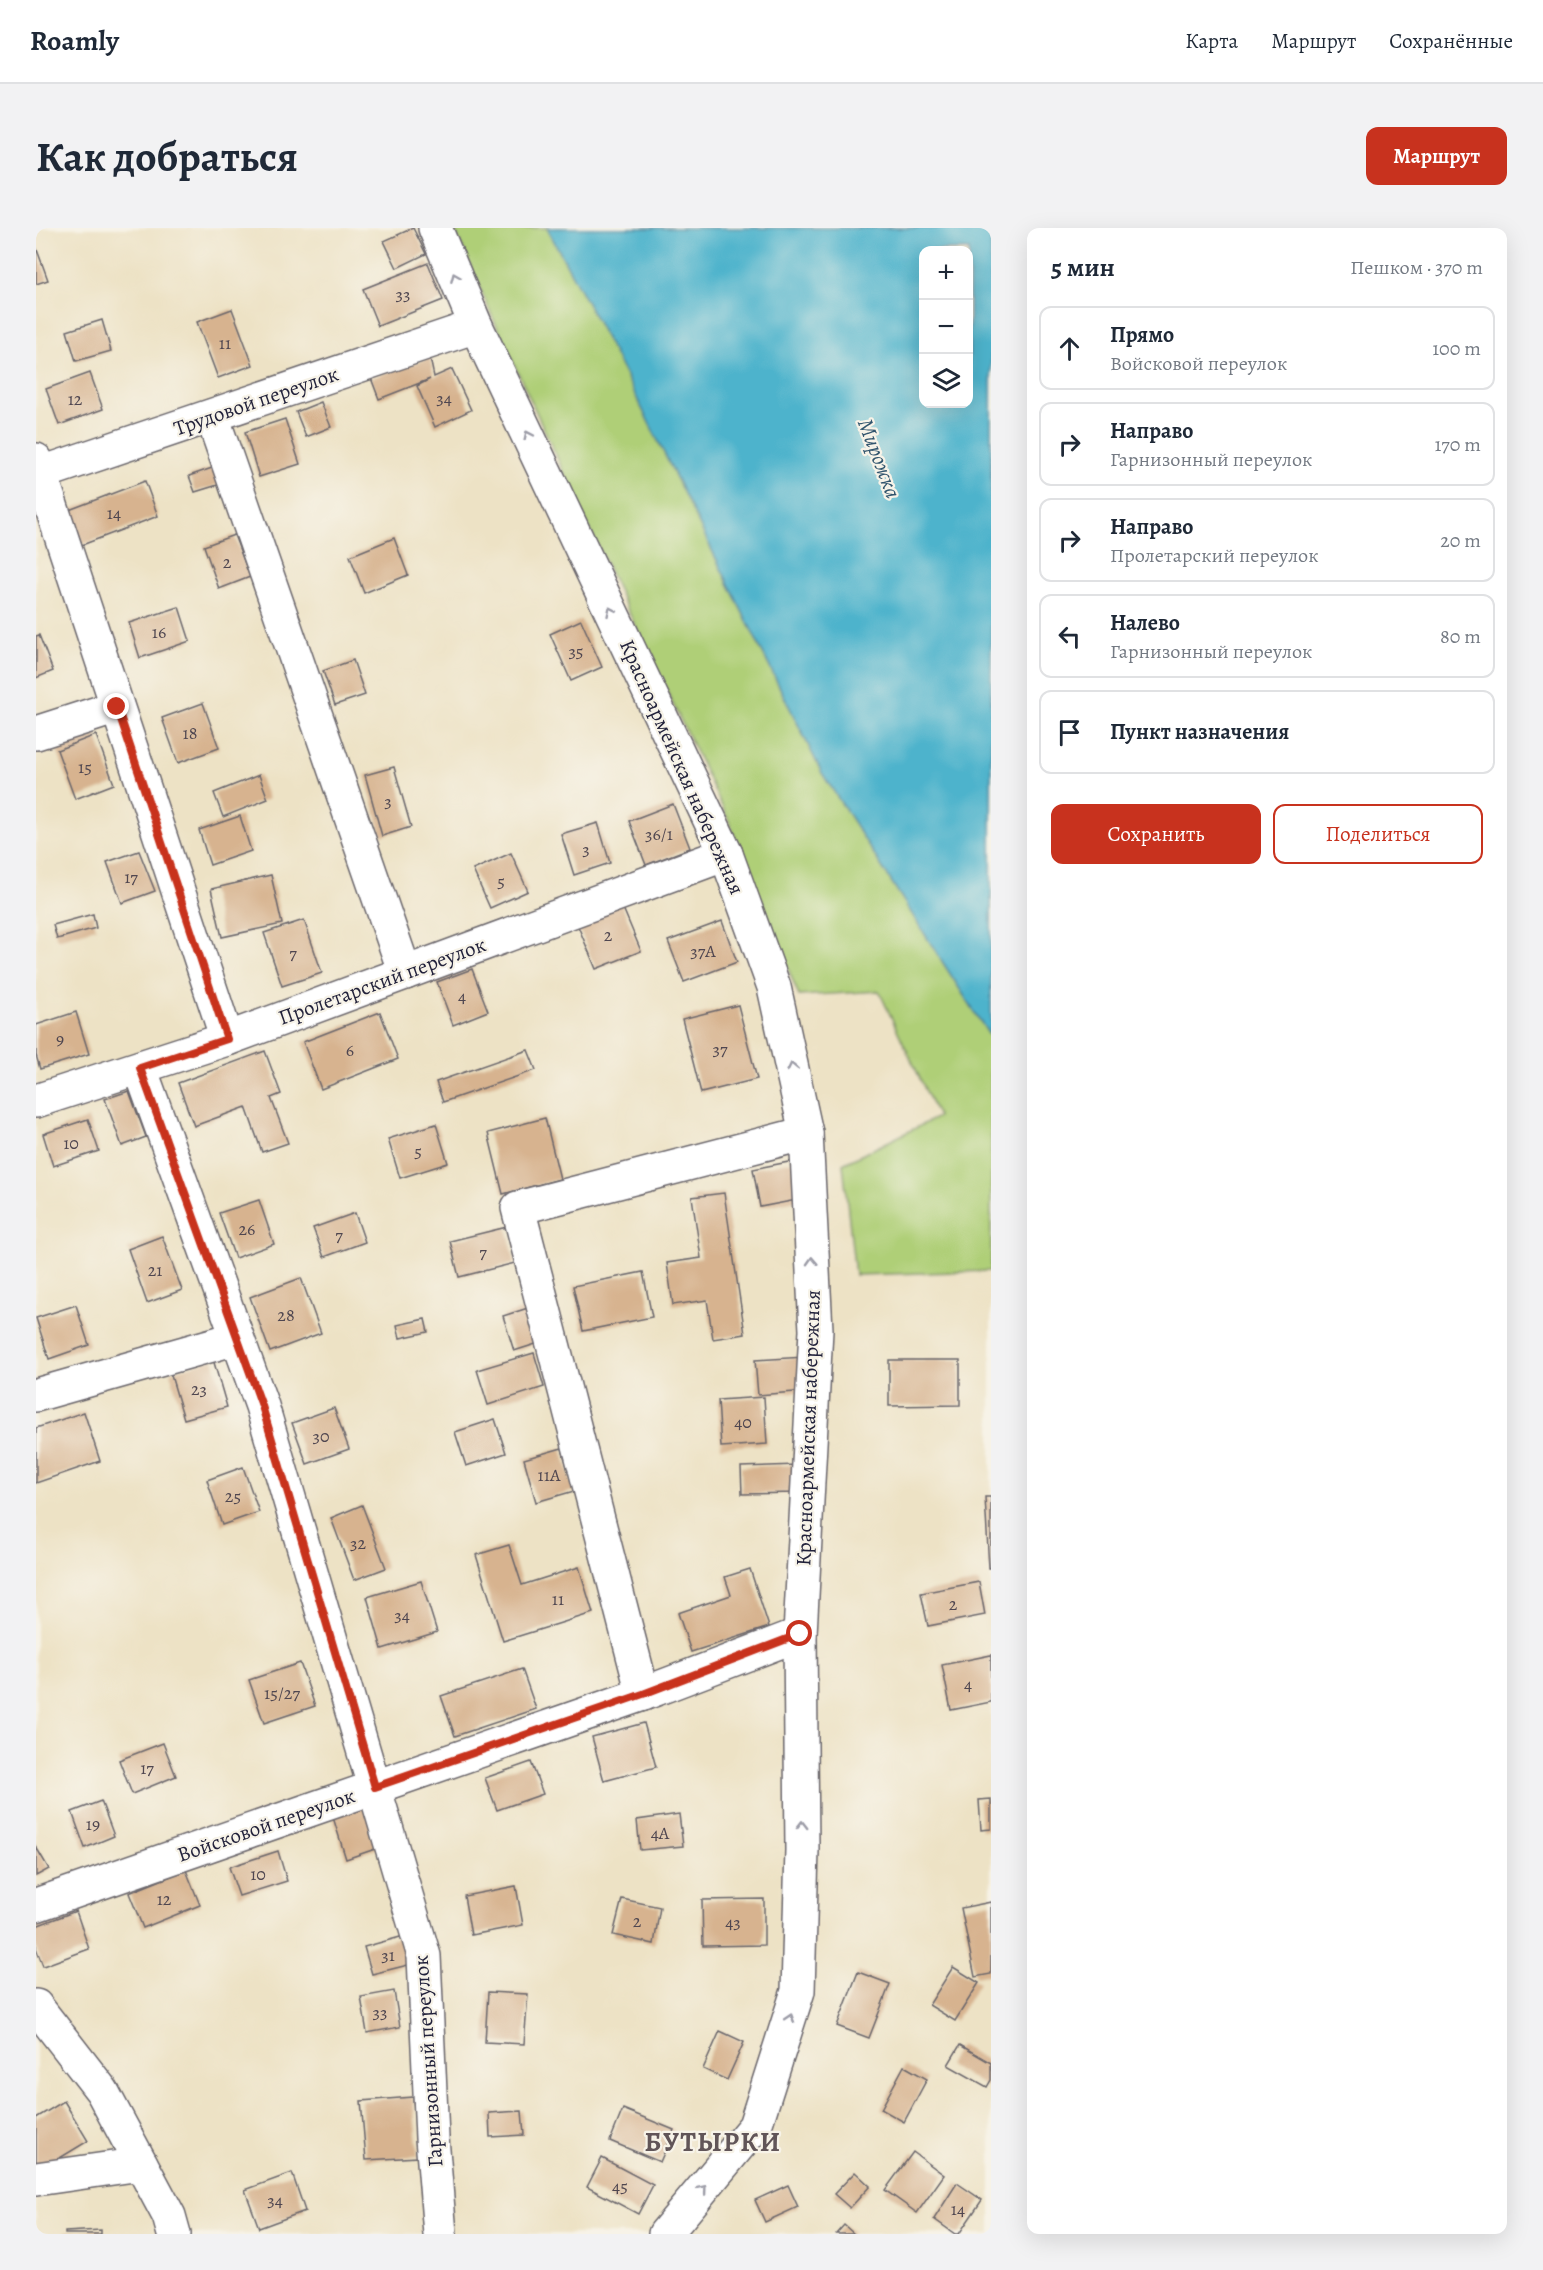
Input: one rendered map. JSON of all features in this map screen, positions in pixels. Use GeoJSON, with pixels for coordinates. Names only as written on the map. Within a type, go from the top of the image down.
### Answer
{"type":"FeatureCollection","features":[{"type":"Feature","properties":{"kind":"street","name":"Красноармейская набережная"},"geometry":{"type":"LineString","coordinates":[[435,228],[476,326],[726,854],[774,987],[806,1133],[816,1330],[800,1634],[802,1850],[798,1991],[755,2126],[665,2234]]}},
{"type":"Feature","properties":{"kind":"street","name":"Трудовой переулок"},"geometry":{"type":"LineString","coordinates":[[38,470],[212,416],[476,326]]}},
{"type":"Feature","properties":{"kind":"street"},"geometry":{"type":"LineString","coordinates":[[212,416],[405,973]]}},
{"type":"Feature","properties":{"kind":"street"},"geometry":{"type":"LineString","coordinates":[[38,470],[227,1039]]}},
{"type":"Feature","properties":{"kind":"street"},"geometry":{"type":"LineString","coordinates":[[36,733],[117,707]]}},
{"type":"Feature","properties":{"kind":"street","name":"Пролетарский переулок"},"geometry":{"type":"LineString","coordinates":[[36,1101],[227,1039],[726,854]]}},
{"type":"Feature","properties":{"kind":"street","name":"Гарнизонный переулок"},"geometry":{"type":"LineString","coordinates":[[140,1068],[262,1406],[424,1956],[432,2138],[440,2234]]}},
{"type":"Feature","properties":{"kind":"street"},"geometry":{"type":"LineString","coordinates":[[643,1694],[518,1208],[806,1133]]}},
{"type":"Feature","properties":{"kind":"street"},"geometry":{"type":"LineString","coordinates":[[36,1395],[237,1338]]}},
{"type":"Feature","properties":{"kind":"street","name":"Войсковой переулок"},"geometry":{"type":"LineString","coordinates":[[36,1905],[643,1694],[800,1634]]}},
{"type":"Feature","properties":{"kind":"street"},"geometry":{"type":"LineString","coordinates":[[36,2006],[102,2091],[169,2216],[174,2234]]}},
{"type":"Feature","properties":{"kind":"street"},"geometry":{"type":"LineString","coordinates":[[36,2179],[141,2164]]}},
{"type":"Feature","properties":{"kind":"green space"},"geometry":{"type":"Polygon","coordinates":[[[454,228],[547,228],[626,376],[822,773],[991,1038],[991,1271],[855,1275],[843,1164],[938,1117],[879,991],[799,996],[728,819],[611,575],[454,228]]]}},
{"type":"Feature","properties":{"kind":"water","name":"Мирожка"},"geometry":{"type":"Polygon","coordinates":[[[547,228],[991,228],[991,1038],[822,773],[626,376],[547,228]]]}},
{"type":"Feature","properties":{"kind":"building"},"geometry":{"type":"Polygon","coordinates":[[[413,228],[426,254],[397,268],[384,241],[413,228]]]}},
{"type":"Feature","properties":{"kind":"building"},"geometry":{"type":"Polygon","coordinates":[[[36,247],[48,280],[36,284],[36,247]]]}},
{"type":"Feature","properties":{"kind":"building"},"geometry":{"type":"Polygon","coordinates":[[[428,263],[443,300],[378,326],[363,289],[428,263]]]}},
{"type":"Feature","properties":{"kind":"building"},"geometry":{"type":"Polygon","coordinates":[[[232,309],[253,365],[218,378],[197,322],[232,309]]]}},
{"type":"Feature","properties":{"kind":"building"},"geometry":{"type":"Polygon","coordinates":[[[102,320],[111,351],[76,361],[67,331],[102,320]]]}},
{"type":"Feature","properties":{"kind":"building"},"geometry":{"type":"Polygon","coordinates":[[[430,358],[434,377],[452,369],[471,410],[435,427],[417,386],[430,379],[379,399],[371,378],[430,358]]]}},
{"type":"Feature","properties":{"kind":"building"},"geometry":{"type":"Polygon","coordinates":[[[90,373],[103,409],[59,425],[46,389],[90,373]]]}},
{"type":"Feature","properties":{"kind":"building"},"geometry":{"type":"Polygon","coordinates":[[[321,402],[331,427],[306,437],[296,412],[321,402]]]}},
{"type":"Feature","properties":{"kind":"building"},"geometry":{"type":"Polygon","coordinates":[[[285,419],[300,464],[259,477],[245,432],[285,419]]]}},
{"type":"Feature","properties":{"kind":"building"},"geometry":{"type":"Polygon","coordinates":[[[215,467],[221,484],[195,492],[189,476],[215,467]]]}},
{"type":"Feature","properties":{"kind":"building"},"geometry":{"type":"Polygon","coordinates":[[[145,481],[158,516],[82,545],[69,510],[145,481]]]}},
{"type":"Feature","properties":{"kind":"building"},"geometry":{"type":"Polygon","coordinates":[[[234,535],[250,577],[219,589],[204,546],[234,535]]]}},
{"type":"Feature","properties":{"kind":"building"},"geometry":{"type":"Polygon","coordinates":[[[394,538],[408,575],[364,593],[350,556],[394,538]]]}},
{"type":"Feature","properties":{"kind":"building"},"geometry":{"type":"Polygon","coordinates":[[[179,607],[190,641],[140,658],[129,623],[179,607]]]}},
{"type":"Feature","properties":{"kind":"building"},"geometry":{"type":"Polygon","coordinates":[[[581,620],[602,667],[571,681],[550,634],[581,620]]]}},
{"type":"Feature","properties":{"kind":"building"},"geometry":{"type":"Polygon","coordinates":[[[39,635],[53,671],[36,678],[36,636],[39,635]]]}},
{"type":"Feature","properties":{"kind":"building"},"geometry":{"type":"Polygon","coordinates":[[[353,660],[365,695],[335,705],[323,671],[353,660]]]}},
{"type":"Feature","properties":{"kind":"building"},"geometry":{"type":"Polygon","coordinates":[[[203,703],[219,748],[178,763],[162,718],[203,703]]]}},
{"type":"Feature","properties":{"kind":"building"},"geometry":{"type":"Polygon","coordinates":[[[96,735],[114,784],[75,799],[57,750],[96,735]]]}},
{"type":"Feature","properties":{"kind":"building"},"geometry":{"type":"Polygon","coordinates":[[[394,767],[411,827],[382,836],[365,775],[394,767]]]}},
{"type":"Feature","properties":{"kind":"building"},"geometry":{"type":"Polygon","coordinates":[[[259,775],[268,799],[223,817],[214,793],[259,775]]]}},
{"type":"Feature","properties":{"kind":"building"},"geometry":{"type":"Polygon","coordinates":[[[673,804],[690,848],[646,865],[629,821],[673,804]]]}},
{"type":"Feature","properties":{"kind":"building"},"geometry":{"type":"Polygon","coordinates":[[[240,816],[251,851],[210,865],[199,830],[240,816]]]}},
{"type":"Feature","properties":{"kind":"building"},"geometry":{"type":"Polygon","coordinates":[[[598,823],[610,863],[574,875],[561,834],[598,823]]]}},
{"type":"Feature","properties":{"kind":"building"},"geometry":{"type":"Polygon","coordinates":[[[139,851],[155,891],[122,903],[107,862],[139,851]]]}},
{"type":"Feature","properties":{"kind":"building"},"geometry":{"type":"Polygon","coordinates":[[[511,853],[528,891],[490,908],[473,870],[511,853]]]}},
{"type":"Feature","properties":{"kind":"building"},"geometry":{"type":"Polygon","coordinates":[[[271,875],[282,924],[222,937],[211,889],[271,875]]]}},
{"type":"Feature","properties":{"kind":"building"},"geometry":{"type":"Polygon","coordinates":[[[620,901],[641,951],[596,969],[575,919],[620,901]]]}},
{"type":"Feature","properties":{"kind":"building"},"geometry":{"type":"Polygon","coordinates":[[[93,914],[96,928],[57,939],[53,925],[93,914]]]}},
{"type":"Feature","properties":{"kind":"building"},"geometry":{"type":"Polygon","coordinates":[[[304,920],[322,973],[282,986],[264,933],[304,920]]]}},
{"type":"Feature","properties":{"kind":"building"},"geometry":{"type":"Polygon","coordinates":[[[722,921],[737,962],[684,982],[668,941],[722,921]]]}},
{"type":"Feature","properties":{"kind":"building"},"geometry":{"type":"Polygon","coordinates":[[[472,969],[488,1011],[453,1025],[437,982],[472,969]]]}},
{"type":"Feature","properties":{"kind":"building"},"geometry":{"type":"Polygon","coordinates":[[[738,1005],[757,1079],[701,1093],[682,1019],[738,1005]]]}},
{"type":"Feature","properties":{"kind":"building"},"geometry":{"type":"Polygon","coordinates":[[[76,1012],[89,1054],[40,1069],[36,1055],[36,1025],[76,1012]]]}},
{"type":"Feature","properties":{"kind":"building"},"geometry":{"type":"Polygon","coordinates":[[[380,1012],[398,1059],[321,1089],[303,1042],[380,1012]]]}},
{"type":"Feature","properties":{"kind":"building"},"geometry":{"type":"Polygon","coordinates":[[[528,1050],[536,1070],[443,1102],[436,1082],[528,1050]]]}},
{"type":"Feature","properties":{"kind":"building"},"geometry":{"type":"Polygon","coordinates":[[[265,1051],[281,1094],[271,1098],[288,1143],[262,1152],[246,1107],[194,1126],[178,1083],[265,1051]]]}},
{"type":"Feature","properties":{"kind":"building"},"geometry":{"type":"Polygon","coordinates":[[[129,1091],[146,1137],[122,1146],[105,1099],[129,1091]]]}},
{"type":"Feature","properties":{"kind":"building"},"geometry":{"type":"Polygon","coordinates":[[[545,1118],[560,1179],[503,1194],[488,1133],[545,1118]]]}},
{"type":"Feature","properties":{"kind":"building"},"geometry":{"type":"Polygon","coordinates":[[[88,1119],[99,1151],[53,1166],[43,1134],[88,1119]]]}},
{"type":"Feature","properties":{"kind":"building"},"geometry":{"type":"Polygon","coordinates":[[[436,1124],[448,1163],[400,1178],[388,1139],[436,1124]]]}},
{"type":"Feature","properties":{"kind":"building"},"geometry":{"type":"Polygon","coordinates":[[[794,1161],[802,1199],[760,1207],[753,1169],[794,1161]]]}},
{"type":"Feature","properties":{"kind":"building"},"geometry":{"type":"Polygon","coordinates":[[[724,1193],[745,1334],[713,1339],[707,1300],[673,1305],[667,1263],[701,1258],[692,1197],[724,1193]]]}},
{"type":"Feature","properties":{"kind":"building"},"geometry":{"type":"Polygon","coordinates":[[[259,1200],[274,1244],[235,1258],[219,1213],[259,1200]]]}},
{"type":"Feature","properties":{"kind":"building"},"geometry":{"type":"Polygon","coordinates":[[[355,1213],[365,1242],[324,1257],[313,1228],[355,1213]]]}},
{"type":"Feature","properties":{"kind":"building"},"geometry":{"type":"Polygon","coordinates":[[[507,1227],[515,1263],[459,1277],[450,1241],[507,1227]]]}},
{"type":"Feature","properties":{"kind":"building"},"geometry":{"type":"Polygon","coordinates":[[[162,1236],[182,1290],[147,1303],[128,1249],[162,1236]]]}},
{"type":"Feature","properties":{"kind":"building"},"geometry":{"type":"Polygon","coordinates":[[[643,1272],[652,1317],[583,1331],[573,1286],[643,1272]]]}},
{"type":"Feature","properties":{"kind":"building"},"geometry":{"type":"Polygon","coordinates":[[[301,1278],[321,1333],[270,1352],[250,1297],[301,1278]]]}},
{"type":"Feature","properties":{"kind":"building"},"geometry":{"type":"Polygon","coordinates":[[[76,1305],[89,1345],[49,1359],[36,1318],[76,1305]]]}},
{"type":"Feature","properties":{"kind":"building"},"geometry":{"type":"Polygon","coordinates":[[[531,1307],[542,1342],[514,1351],[503,1316],[531,1307]]]}},
{"type":"Feature","properties":{"kind":"building"},"geometry":{"type":"Polygon","coordinates":[[[425,1319],[428,1332],[400,1338],[397,1325],[425,1319]]]}},
{"type":"Feature","properties":{"kind":"building"},"geometry":{"type":"Polygon","coordinates":[[[534,1353],[544,1387],[488,1405],[477,1370],[534,1353]]]}},
{"type":"Feature","properties":{"kind":"building"},"geometry":{"type":"Polygon","coordinates":[[[805,1357],[807,1391],[758,1395],[755,1360],[805,1357]]]}},
{"type":"Feature","properties":{"kind":"building"},"geometry":{"type":"Polygon","coordinates":[[[213,1359],[227,1407],[184,1419],[170,1372],[213,1359]]]}},
{"type":"Feature","properties":{"kind":"building"},"geometry":{"type":"Polygon","coordinates":[[[889,1360],[960,1360],[960,1405],[889,1406],[889,1360]]]}},
{"type":"Feature","properties":{"kind":"building"},"geometry":{"type":"Polygon","coordinates":[[[764,1397],[767,1444],[721,1447],[718,1400],[764,1397]]]}},
{"type":"Feature","properties":{"kind":"building"},"geometry":{"type":"Polygon","coordinates":[[[334,1408],[349,1449],[307,1464],[292,1423],[334,1408]]]}},
{"type":"Feature","properties":{"kind":"building"},"geometry":{"type":"Polygon","coordinates":[[[84,1412],[100,1461],[36,1483],[36,1428],[84,1412]]]}},
{"type":"Feature","properties":{"kind":"building"},"geometry":{"type":"Polygon","coordinates":[[[495,1419],[506,1453],[466,1466],[455,1432],[495,1419]]]}},
{"type":"Feature","properties":{"kind":"building"},"geometry":{"type":"Polygon","coordinates":[[[562,1448],[574,1491],[536,1502],[524,1459],[562,1448]]]}},
{"type":"Feature","properties":{"kind":"building"},"geometry":{"type":"Polygon","coordinates":[[[797,1465],[797,1493],[742,1494],[741,1467],[797,1465]]]}},
{"type":"Feature","properties":{"kind":"building"},"geometry":{"type":"Polygon","coordinates":[[[243,1467],[259,1512],[222,1525],[207,1480],[243,1467]]]}},
{"type":"Feature","properties":{"kind":"building"},"geometry":{"type":"Polygon","coordinates":[[[985,1497],[991,1497],[991,1568],[989,1568],[985,1497]]]}},
{"type":"Feature","properties":{"kind":"building"},"geometry":{"type":"Polygon","coordinates":[[[362,1505],[386,1568],[354,1580],[331,1518],[362,1505]]]}},
{"type":"Feature","properties":{"kind":"building"},"geometry":{"type":"Polygon","coordinates":[[[509,1545],[522,1585],[579,1567],[593,1613],[503,1641],[476,1555],[509,1545]]]}},
{"type":"Feature","properties":{"kind":"building"},"geometry":{"type":"Polygon","coordinates":[[[750,1569],[769,1627],[691,1652],[678,1613],[731,1595],[725,1577],[750,1569]]]}},
{"type":"Feature","properties":{"kind":"building"},"geometry":{"type":"Polygon","coordinates":[[[421,1581],[437,1632],[382,1649],[367,1597],[421,1581]]]}},
{"type":"Feature","properties":{"kind":"building"},"geometry":{"type":"Polygon","coordinates":[[[979,1582],[985,1615],[928,1626],[921,1593],[979,1582]]]}},
{"type":"Feature","properties":{"kind":"building"},"geometry":{"type":"Polygon","coordinates":[[[991,1655],[991,1702],[951,1710],[942,1665],[991,1655]]]}},
{"type":"Feature","properties":{"kind":"building"},"geometry":{"type":"Polygon","coordinates":[[[300,1663],[315,1706],[264,1723],[249,1680],[300,1663]]]}},
{"type":"Feature","properties":{"kind":"building"},"geometry":{"type":"Polygon","coordinates":[[[522,1669],[536,1709],[455,1736],[441,1696],[522,1669]]]}},
{"type":"Feature","properties":{"kind":"building"},"geometry":{"type":"Polygon","coordinates":[[[644,1723],[656,1767],[604,1781],[592,1737],[644,1723]]]}},
{"type":"Feature","properties":{"kind":"building"},"geometry":{"type":"Polygon","coordinates":[[[163,1743],[176,1776],[132,1794],[119,1760],[163,1743]]]}},
{"type":"Feature","properties":{"kind":"building"},"geometry":{"type":"Polygon","coordinates":[[[531,1762],[543,1794],[497,1810],[485,1778],[531,1762]]]}},
{"type":"Feature","properties":{"kind":"building"},"geometry":{"type":"Polygon","coordinates":[[[991,1799],[991,1829],[981,1830],[979,1800],[991,1799]]]}},
{"type":"Feature","properties":{"kind":"building"},"geometry":{"type":"Polygon","coordinates":[[[101,1801],[114,1836],[85,1848],[72,1812],[101,1801]]]}},
{"type":"Feature","properties":{"kind":"building"},"geometry":{"type":"Polygon","coordinates":[[[366,1803],[381,1847],[346,1859],[332,1814],[366,1803]]]}},
{"type":"Feature","properties":{"kind":"building"},"geometry":{"type":"Polygon","coordinates":[[[679,1814],[683,1846],[640,1850],[637,1820],[679,1814]]]}},
{"type":"Feature","properties":{"kind":"building"},"geometry":{"type":"Polygon","coordinates":[[[36,1847],[49,1869],[36,1876],[36,1847]]]}},
{"type":"Feature","properties":{"kind":"building"},"geometry":{"type":"Polygon","coordinates":[[[278,1851],[287,1881],[239,1896],[229,1867],[278,1851]]]}},
{"type":"Feature","properties":{"kind":"building"},"geometry":{"type":"Polygon","coordinates":[[[186,1870],[200,1905],[143,1928],[129,1893],[186,1870]]]}},
{"type":"Feature","properties":{"kind":"building"},"geometry":{"type":"Polygon","coordinates":[[[516,1886],[523,1925],[471,1935],[464,1896],[516,1886]]]}},
{"type":"Feature","properties":{"kind":"building"},"geometry":{"type":"Polygon","coordinates":[[[622,1899],[660,1907],[654,1944],[613,1935],[622,1899]]]}},
{"type":"Feature","properties":{"kind":"building"},"geometry":{"type":"Polygon","coordinates":[[[764,1899],[764,1945],[703,1946],[702,1900],[764,1899]]]}},
{"type":"Feature","properties":{"kind":"building"},"geometry":{"type":"Polygon","coordinates":[[[991,1902],[991,1974],[975,1977],[961,1908],[991,1902]]]}},
{"type":"Feature","properties":{"kind":"building"},"geometry":{"type":"Polygon","coordinates":[[[76,1911],[89,1949],[43,1966],[36,1948],[36,1926],[76,1911]]]}},
{"type":"Feature","properties":{"kind":"building"},"geometry":{"type":"Polygon","coordinates":[[[404,1936],[412,1964],[372,1974],[364,1947],[404,1936]]]}},
{"type":"Feature","properties":{"kind":"building"},"geometry":{"type":"Polygon","coordinates":[[[953,1967],[979,1983],[955,2021],[929,2005],[953,1967]]]}},
{"type":"Feature","properties":{"kind":"building"},"geometry":{"type":"Polygon","coordinates":[[[858,1972],[890,1984],[869,2038],[837,2026],[858,1972]]]}},
{"type":"Feature","properties":{"kind":"building"},"geometry":{"type":"Polygon","coordinates":[[[394,1991],[400,2027],[367,2033],[361,1997],[394,1991]]]}},
{"type":"Feature","properties":{"kind":"building"},"geometry":{"type":"Polygon","coordinates":[[[488,1992],[528,1994],[524,2044],[485,2042],[488,1992]]]}},
{"type":"Feature","properties":{"kind":"building"},"geometry":{"type":"Polygon","coordinates":[[[720,2031],[744,2042],[727,2080],[703,2069],[720,2031]]]}},
{"type":"Feature","properties":{"kind":"building"},"geometry":{"type":"Polygon","coordinates":[[[960,2045],[991,2063],[991,2080],[987,2087],[948,2065],[960,2045]]]}},
{"type":"Feature","properties":{"kind":"building"},"geometry":{"type":"Polygon","coordinates":[[[904,2066],[927,2079],[904,2122],[881,2109],[904,2066]]]}},
{"type":"Feature","properties":{"kind":"building"},"geometry":{"type":"Polygon","coordinates":[[[413,2097],[418,2157],[366,2160],[361,2101],[413,2097]]]}},
{"type":"Feature","properties":{"kind":"building"},"geometry":{"type":"Polygon","coordinates":[[[64,2101],[88,2141],[40,2170],[36,2164],[36,2118],[64,2101]]]}},
{"type":"Feature","properties":{"kind":"building"},"geometry":{"type":"Polygon","coordinates":[[[623,2109],[674,2130],[660,2162],[610,2141],[623,2109]]]}},
{"type":"Feature","properties":{"kind":"building"},"geometry":{"type":"Polygon","coordinates":[[[522,2111],[524,2135],[490,2137],[489,2113],[522,2111]]]}},
{"type":"Feature","properties":{"kind":"building"},"geometry":{"type":"Polygon","coordinates":[[[913,2152],[944,2175],[917,2213],[885,2190],[913,2152]]]}},
{"type":"Feature","properties":{"kind":"building"},"geometry":{"type":"Polygon","coordinates":[[[602,2158],[653,2185],[638,2214],[587,2187],[602,2158]]]}},
{"type":"Feature","properties":{"kind":"building"},"geometry":{"type":"Polygon","coordinates":[[[855,2172],[870,2186],[850,2208],[834,2194],[855,2172]]]}},
{"type":"Feature","properties":{"kind":"building"},"geometry":{"type":"Polygon","coordinates":[[[292,2173],[305,2211],[259,2228],[245,2190],[292,2173]]]}},
{"type":"Feature","properties":{"kind":"building"},"geometry":{"type":"Polygon","coordinates":[[[957,2183],[982,2200],[959,2234],[955,2234],[934,2219],[957,2183]]]}},
{"type":"Feature","properties":{"kind":"building"},"geometry":{"type":"Polygon","coordinates":[[[788,2185],[798,2207],[765,2222],[755,2200],[788,2185]]]}},
{"type":"Feature","properties":{"kind":"building"},"geometry":{"type":"Polygon","coordinates":[[[844,2225],[854,2234],[836,2234],[844,2225]]]}},
{"type":"Feature","properties":{"kind":"building"},"geometry":{"type":"Polygon","coordinates":[[[101,2230],[101,2234],[65,2234],[65,2232],[101,2230]]]}},
{"type":"Feature","properties":{"kind":"district","name":"БУТЫРКИ"},"geometry":{"type":"Point","coordinates":[713,2142]}},
{"type":"Feature","properties":{"kind":"route"},"geometry":{"type":"LineString","coordinates":[[117,707],[227,1039],[140,1068],[262,1406],[375,1787],[643,1694],[800,1634]]}}]}
